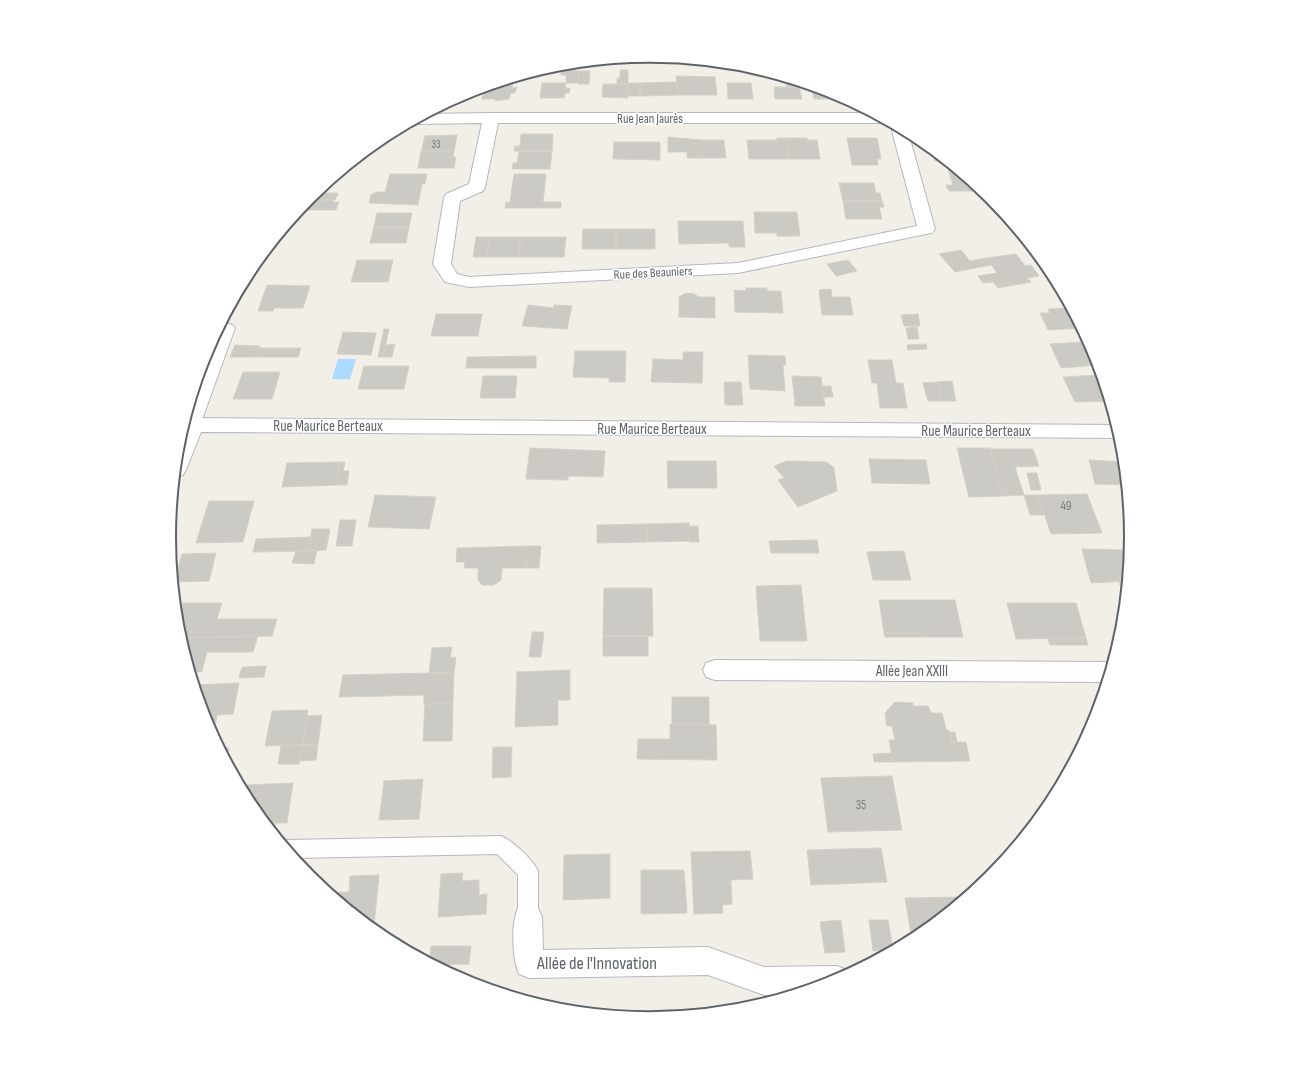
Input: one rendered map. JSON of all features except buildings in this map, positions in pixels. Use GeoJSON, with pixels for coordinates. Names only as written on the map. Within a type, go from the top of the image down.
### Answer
{"type":"FeatureCollection","features":[{"type":"Feature","properties":{"kind":"street","name":"Rue des Beauniers"},"geometry":{"type":"LineString","coordinates":[[491,118],[477,187],[452,198],[442,264],[451,278],[469,282],[738,268],[926,229],[901,135]]}},
{"type":"Feature","properties":{"kind":"street","name":"Rue Jean Jaurès"},"geometry":{"type":"LineString","coordinates":[[429,119],[871,118]]}},
{"type":"Feature","properties":{"kind":"street","name":"Rue Maurice Berteaux"},"geometry":{"type":"LineString","coordinates":[[191,425],[1112,432]]}},
{"type":"Feature","properties":{"kind":"street","name":"Allée Jean XXIII"},"geometry":{"type":"LineString","coordinates":[[715,670],[1104,672]]}},
{"type":"Feature","properties":{"kind":"street","name":"Allée de l'Innovation"},"geometry":{"type":"LineString","coordinates":[[528,916],[529,964],[708,961],[764,981],[818,980]]}},
{"type":"Feature","properties":{"kind":"lane"},"geometry":{"type":"LineString","coordinates":[[194,409],[228,328]]}},
{"type":"Feature","properties":{"kind":"lane","name":"Allée de l'Innovation"},"geometry":{"type":"LineString","coordinates":[[293,849],[501,845],[528,871],[528,916]]}},
{"type":"Feature","properties":{"kind":"water"},"geometry":{"type":"Polygon","coordinates":[[[338,359],[356,359],[350,379],[332,379],[338,359]]]}}]}
